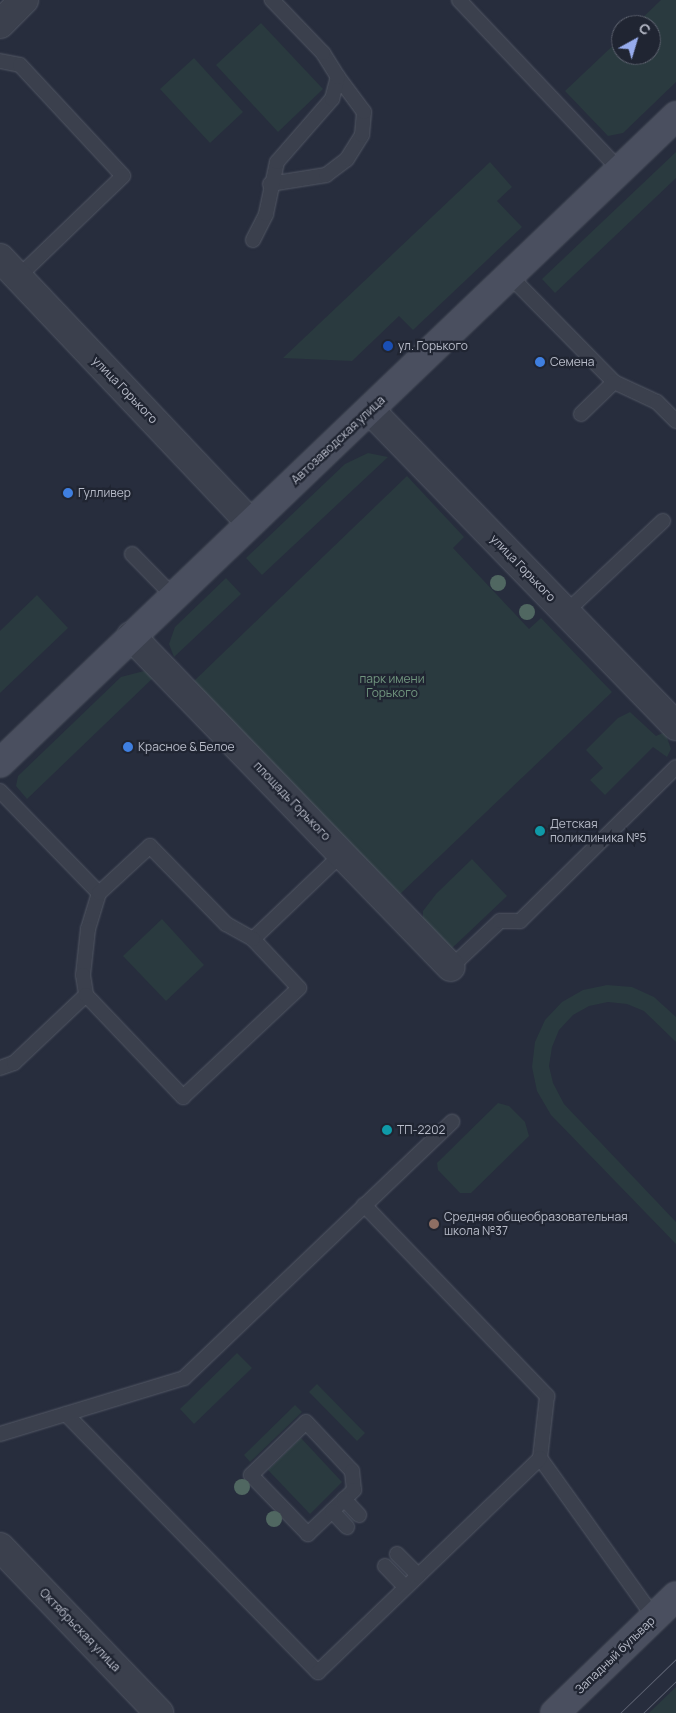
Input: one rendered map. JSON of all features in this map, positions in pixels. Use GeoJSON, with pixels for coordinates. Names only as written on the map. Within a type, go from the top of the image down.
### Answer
{"type":"FeatureCollection","features":[{"type":"Feature","properties":{"kind":"street"},"geometry":{"type":"LineString","coordinates":[[0,24],[24,0]]}},
{"type":"Feature","properties":{"kind":"street","name":"Автозаводская улица"},"geometry":{"type":"LineString","coordinates":[[0,763],[676,116]]}},
{"type":"Feature","properties":{"kind":"street","name":"улица Горького"},"geometry":{"type":"LineString","coordinates":[[9,268],[250,522]]}},
{"type":"Feature","properties":{"kind":"street","name":"улица Горького"},"geometry":{"type":"LineString","coordinates":[[370,410],[676,726]]}},
{"type":"Feature","properties":{"kind":"street","name":"площадь Горького"},"geometry":{"type":"LineString","coordinates":[[131,636],[343,853],[451,967]]}},
{"type":"Feature","properties":{"kind":"street","name":"Октябрьская улица"},"geometry":{"type":"LineString","coordinates":[[0,1547],[159,1713]]}},
{"type":"Feature","properties":{"kind":"street","name":"Западный бульвар"},"geometry":{"type":"LineString","coordinates":[[554,1713],[676,1596]]}},
{"type":"Feature","properties":{"kind":"lane"},"geometry":{"type":"LineString","coordinates":[[270,184],[326,174],[347,158],[362,135],[364,112],[323,53],[272,0]]}},
{"type":"Feature","properties":{"kind":"lane"},"geometry":{"type":"LineString","coordinates":[[458,0],[620,170]]}},
{"type":"Feature","properties":{"kind":"lane"},"geometry":{"type":"LineString","coordinates":[[0,61],[20,65],[124,176],[9,268]]}},
{"type":"Feature","properties":{"kind":"lane"},"geometry":{"type":"LineString","coordinates":[[254,240],[266,214],[270,184],[277,162],[332,99],[338,77]]}},
{"type":"Feature","properties":{"kind":"lane"},"geometry":{"type":"LineString","coordinates":[[510,276],[614,382],[657,402],[676,421]]}},
{"type":"Feature","properties":{"kind":"lane"},"geometry":{"type":"LineString","coordinates":[[581,414],[614,382]]}},
{"type":"Feature","properties":{"kind":"lane"},"geometry":{"type":"LineString","coordinates":[[566,612],[663,521]]}},
{"type":"Feature","properties":{"kind":"lane"},"geometry":{"type":"LineString","coordinates":[[132,554],[173,596]]}},
{"type":"Feature","properties":{"kind":"lane"},"geometry":{"type":"LineString","coordinates":[[451,967],[500,921],[520,921],[676,767]]}},
{"type":"Feature","properties":{"kind":"lane"},"geometry":{"type":"LineString","coordinates":[[0,791],[99,893]]}},
{"type":"Feature","properties":{"kind":"lane"},"geometry":{"type":"LineString","coordinates":[[150,846],[226,924],[253,939],[299,988],[184,1097],[86,995],[83,975],[88,929],[99,893],[150,846]]}},
{"type":"Feature","properties":{"kind":"lane"},"geometry":{"type":"LineString","coordinates":[[253,939],[343,853]]}},
{"type":"Feature","properties":{"kind":"lane"},"geometry":{"type":"LineString","coordinates":[[0,1068],[14,1063],[86,995]]}},
{"type":"Feature","properties":{"kind":"lane"},"geometry":{"type":"LineString","coordinates":[[0,1434],[184,1378],[452,1122]]}},
{"type":"Feature","properties":{"kind":"lane"},"geometry":{"type":"LineString","coordinates":[[66,1414],[318,1672],[540,1458],[546,1396],[364,1205]]}},
{"type":"Feature","properties":{"kind":"lane"},"geometry":{"type":"LineString","coordinates":[[306,1422],[352,1471],[354,1490],[332,1511],[308,1534],[251,1475],[306,1422]]}},
{"type":"Feature","properties":{"kind":"lane"},"geometry":{"type":"LineString","coordinates":[[540,1458],[654,1617]]}},
{"type":"Feature","properties":{"kind":"lane"},"geometry":{"type":"LineString","coordinates":[[344,1499],[359,1514]]}},
{"type":"Feature","properties":{"kind":"lane"},"geometry":{"type":"LineString","coordinates":[[332,1511],[347,1527]]}},
{"type":"Feature","properties":{"kind":"lane"},"geometry":{"type":"LineString","coordinates":[[397,1554],[418,1575]]}},
{"type":"Feature","properties":{"kind":"lane"},"geometry":{"type":"LineString","coordinates":[[385,1566],[405,1587]]}},
{"type":"Feature","properties":{"kind":"green space"},"geometry":{"type":"Polygon","coordinates":[[[661,0],[676,0],[676,82],[623,133],[608,136],[565,91],[611,47],[611,65],[661,65],[661,15],[645,15],[661,0]]]}},
{"type":"Feature","properties":{"kind":"green space"},"geometry":{"type":"Polygon","coordinates":[[[261,23],[323,89],[278,132],[216,65],[261,23]]]}},
{"type":"Feature","properties":{"kind":"green space"},"geometry":{"type":"Polygon","coordinates":[[[194,58],[243,112],[210,143],[160,89],[194,58]]]}},
{"type":"Feature","properties":{"kind":"green space"},"geometry":{"type":"Polygon","coordinates":[[[676,152],[676,178],[555,293],[542,279],[676,152]]]}},
{"type":"Feature","properties":{"kind":"green space"},"geometry":{"type":"Polygon","coordinates":[[[490,162],[512,187],[497,201],[522,227],[413,330],[399,316],[352,361],[283,358],[490,162]]]}},
{"type":"Feature","properties":{"kind":"green space"},"geometry":{"type":"Polygon","coordinates":[[[368,453],[388,457],[262,575],[246,558],[345,464],[368,453]]]}},
{"type":"Feature","properties":{"kind":"green space","name":"парк имени Горького"},"geometry":{"type":"Polygon","coordinates":[[[407,476],[464,537],[453,548],[529,629],[541,618],[612,692],[400,894],[193,682],[407,476]]]}},
{"type":"Feature","properties":{"kind":"green space"},"geometry":{"type":"Polygon","coordinates":[[[226,578],[241,594],[174,657],[169,644],[175,627],[226,578]]]}},
{"type":"Feature","properties":{"kind":"green space"},"geometry":{"type":"Polygon","coordinates":[[[37,595],[68,628],[0,693],[0,631],[37,595]]]}},
{"type":"Feature","properties":{"kind":"green space"},"geometry":{"type":"Polygon","coordinates":[[[144,671],[155,676],[27,799],[16,786],[18,776],[121,677],[144,671]]]}},
{"type":"Feature","properties":{"kind":"green space"},"geometry":{"type":"Polygon","coordinates":[[[630,712],[656,736],[665,732],[671,749],[667,757],[653,747],[605,795],[590,780],[603,768],[586,750],[618,718],[630,712]]]}},
{"type":"Feature","properties":{"kind":"green space"},"geometry":{"type":"Polygon","coordinates":[[[472,859],[507,896],[449,951],[423,922],[423,911],[436,894],[472,859]]]}},
{"type":"Feature","properties":{"kind":"green space"},"geometry":{"type":"Polygon","coordinates":[[[162,919],[204,965],[166,1001],[123,956],[162,919]]]}},
{"type":"Feature","properties":{"kind":"green space"},"geometry":{"type":"Polygon","coordinates":[[[607,985],[632,987],[654,997],[676,1017],[676,1042],[644,1011],[627,1004],[608,1002],[589,1006],[573,1015],[559,1030],[552,1047],[549,1066],[553,1083],[564,1104],[676,1222],[676,1244],[551,1115],[537,1091],[532,1067],[535,1042],[545,1020],[562,1002],[583,990],[607,985]]]}},
{"type":"Feature","properties":{"kind":"green space"},"geometry":{"type":"Polygon","coordinates":[[[498,1103],[509,1106],[525,1122],[529,1136],[471,1193],[460,1193],[438,1170],[437,1163],[498,1103]]]}},
{"type":"Feature","properties":{"kind":"green space"},"geometry":{"type":"Polygon","coordinates":[[[237,1353],[252,1368],[194,1424],[180,1409],[237,1353]]]}},
{"type":"Feature","properties":{"kind":"green space"},"geometry":{"type":"Polygon","coordinates":[[[317,1384],[365,1433],[357,1441],[309,1392],[317,1384]]]}},
{"type":"Feature","properties":{"kind":"green space"},"geometry":{"type":"Polygon","coordinates":[[[295,1405],[302,1412],[250,1462],[244,1455],[295,1405]]]}},
{"type":"Feature","properties":{"kind":"green space"},"geometry":{"type":"Polygon","coordinates":[[[301,1438],[342,1482],[310,1514],[268,1470],[301,1438]]]}},
{"type":"Feature","properties":{"kind":"green space"},"geometry":{"type":"Polygon","coordinates":[[[676,1687],[676,1713],[649,1713],[676,1687]]]}},
{"type":"Feature","properties":{"kind":"tram line"},"geometry":{"type":"LineString","coordinates":[[620,1713],[676,1659]]}},
{"type":"Feature","properties":{"kind":"tram line"},"geometry":{"type":"LineString","coordinates":[[643,1713],[676,1681]]}},
{"type":"Feature","properties":{"kind":"place","name":"ул. Горького"},"geometry":{"type":"Point","coordinates":[388,346]}},
{"type":"Feature","properties":{"kind":"place","name":"Семена"},"geometry":{"type":"Point","coordinates":[540,362]}},
{"type":"Feature","properties":{"kind":"place","name":"Гулливер"},"geometry":{"type":"Point","coordinates":[68,493]}},
{"type":"Feature","properties":{"kind":"place","name":"Красное & Белое"},"geometry":{"type":"Point","coordinates":[128,747]}},
{"type":"Feature","properties":{"kind":"place","name":"Детская поликлиника №5"},"geometry":{"type":"Point","coordinates":[540,831]}},
{"type":"Feature","properties":{"kind":"place","name":"ТП-2202"},"geometry":{"type":"Point","coordinates":[387,1130]}},
{"type":"Feature","properties":{"kind":"place","name":"Средняя общеобразовательная школа №37"},"geometry":{"type":"Point","coordinates":[434,1224]}}]}
